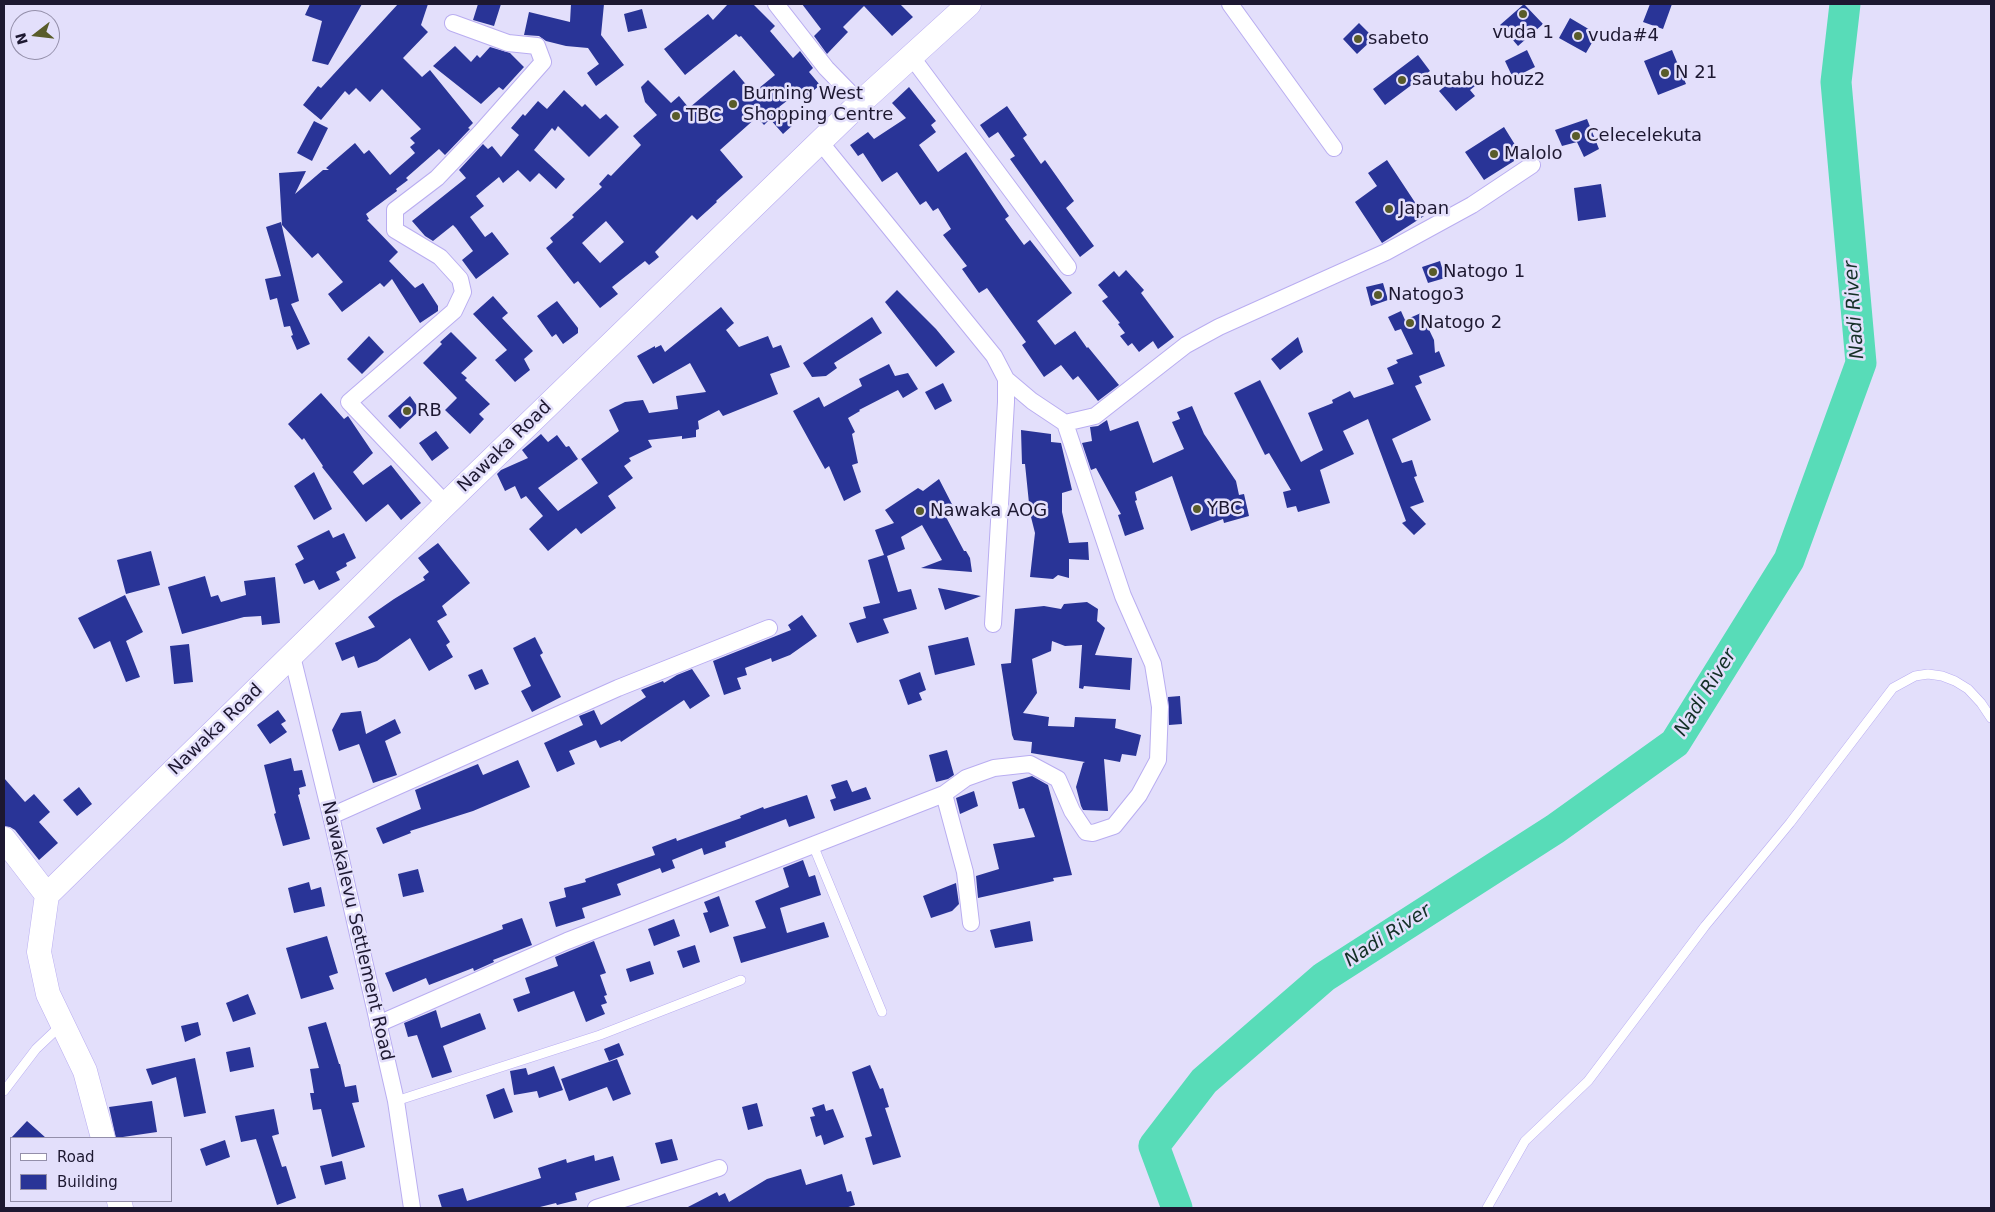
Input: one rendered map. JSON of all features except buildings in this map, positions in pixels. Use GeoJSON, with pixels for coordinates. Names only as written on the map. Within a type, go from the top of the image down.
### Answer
{"type":"FeatureCollection","features":[{"type":"Feature","properties":{"kind":"street"},"geometry":{"type":"LineString","coordinates":[[776,4],[826,68],[860,103]]}},
{"type":"Feature","properties":{"kind":"street","name":"Nawaka Road"},"geometry":{"type":"LineString","coordinates":[[47,895],[446,504],[860,103],[969,4]]}},
{"type":"Feature","properties":{"kind":"street"},"geometry":{"type":"LineString","coordinates":[[1230,4],[1334,148]]}},
{"type":"Feature","properties":{"kind":"street"},"geometry":{"type":"LineString","coordinates":[[446,504],[350,402],[454,311],[463,292],[460,279],[440,257],[395,230],[395,210],[437,178],[480,134],[543,62],[537,46],[508,42],[453,23]]}},
{"type":"Feature","properties":{"kind":"street"},"geometry":{"type":"LineString","coordinates":[[911,56],[1068,267]]}},
{"type":"Feature","properties":{"kind":"street"},"geometry":{"type":"LineString","coordinates":[[378,1024],[567,941],[944,794],[966,778],[994,768],[1030,764],[1058,779],[1072,811],[1086,832],[1093,833],[1114,826],[1139,795],[1158,760],[1160,707],[1153,664],[1123,596],[1065,423],[1032,401],[1006,379],[994,356],[821,142]]}},
{"type":"Feature","properties":{"kind":"street"},"geometry":{"type":"LineString","coordinates":[[1065,423],[1095,416],[1186,345],[1386,252],[1472,204],[1532,165]]}},
{"type":"Feature","properties":{"kind":"street"},"geometry":{"type":"LineString","coordinates":[[993,624],[1006,379]]}},
{"type":"Feature","properties":{"kind":"street"},"geometry":{"type":"LineString","coordinates":[[331,816],[618,688],[769,628]]}},
{"type":"Feature","properties":{"kind":"street","name":"Nawakalevu Settlement Road"},"geometry":{"type":"LineString","coordinates":[[292,656],[331,816],[396,1101],[412,1208]]}},
{"type":"Feature","properties":{"kind":"street"},"geometry":{"type":"LineString","coordinates":[[944,794],[964,872],[971,923]]}},
{"type":"Feature","properties":{"kind":"street"},"geometry":{"type":"LineString","coordinates":[[4,839],[47,895],[39,952],[48,994],[85,1071],[102,1137]]}},
{"type":"Feature","properties":{"kind":"street"},"geometry":{"type":"LineString","coordinates":[[596,1208],[719,1168]]}},
{"type":"Feature","properties":{"kind":"lane"},"geometry":{"type":"LineString","coordinates":[[1487,1208],[1525,1141],[1588,1081],[1706,926],[1790,823],[1893,688],[1915,676],[1928,674],[1942,676],[1955,681],[1968,690],[1991,718]]}},
{"type":"Feature","properties":{"kind":"lane"},"geometry":{"type":"LineString","coordinates":[[814,845],[882,1012]]}},
{"type":"Feature","properties":{"kind":"lane"},"geometry":{"type":"LineString","coordinates":[[396,1101],[600,1035],[741,980]]}},
{"type":"Feature","properties":{"kind":"lane"},"geometry":{"type":"LineString","coordinates":[[4,1091],[36,1049],[56,1031],[58,1016]]}},
{"type":"Feature","properties":{"kind":"waterway","name":"Nadi River"},"geometry":{"type":"LineString","coordinates":[[1177,1208],[1154,1146],[1204,1081],[1324,977],[1555,829],[1675,743],[1789,560],[1861,363],[1836,82],[1845,4]]}},
{"type":"Feature","properties":{"kind":"place","name":"vuda 1"},"geometry":{"type":"Point","coordinates":[1523,14]}},
{"type":"Feature","properties":{"kind":"place","name":"vuda#4"},"geometry":{"type":"Point","coordinates":[1578,36]}},
{"type":"Feature","properties":{"kind":"place","name":"sabeto"},"geometry":{"type":"Point","coordinates":[1358,39]}},
{"type":"Feature","properties":{"kind":"place","name":"N 21"},"geometry":{"type":"Point","coordinates":[1665,73]}},
{"type":"Feature","properties":{"kind":"place","name":"sautabu houz2"},"geometry":{"type":"Point","coordinates":[1402,80]}},
{"type":"Feature","properties":{"kind":"place","name":"Burning West Shopping Centre"},"geometry":{"type":"Point","coordinates":[733,104]}},
{"type":"Feature","properties":{"kind":"place","name":"TBC"},"geometry":{"type":"Point","coordinates":[676,116]}},
{"type":"Feature","properties":{"kind":"place","name":"Celecelekuta"},"geometry":{"type":"Point","coordinates":[1576,136]}},
{"type":"Feature","properties":{"kind":"place","name":"Malolo"},"geometry":{"type":"Point","coordinates":[1494,154]}},
{"type":"Feature","properties":{"kind":"place","name":"Japan"},"geometry":{"type":"Point","coordinates":[1389,209]}},
{"type":"Feature","properties":{"kind":"place","name":"Natogo 1"},"geometry":{"type":"Point","coordinates":[1433,272]}},
{"type":"Feature","properties":{"kind":"place","name":"Natogo3"},"geometry":{"type":"Point","coordinates":[1378,295]}},
{"type":"Feature","properties":{"kind":"place","name":"Natogo 2"},"geometry":{"type":"Point","coordinates":[1410,323]}},
{"type":"Feature","properties":{"kind":"place","name":"RB"},"geometry":{"type":"Point","coordinates":[407,411]}},
{"type":"Feature","properties":{"kind":"place","name":"YBC"},"geometry":{"type":"Point","coordinates":[1197,509]}},
{"type":"Feature","properties":{"kind":"place","name":"Nawaka AOG"},"geometry":{"type":"Point","coordinates":[920,511]}}]}
